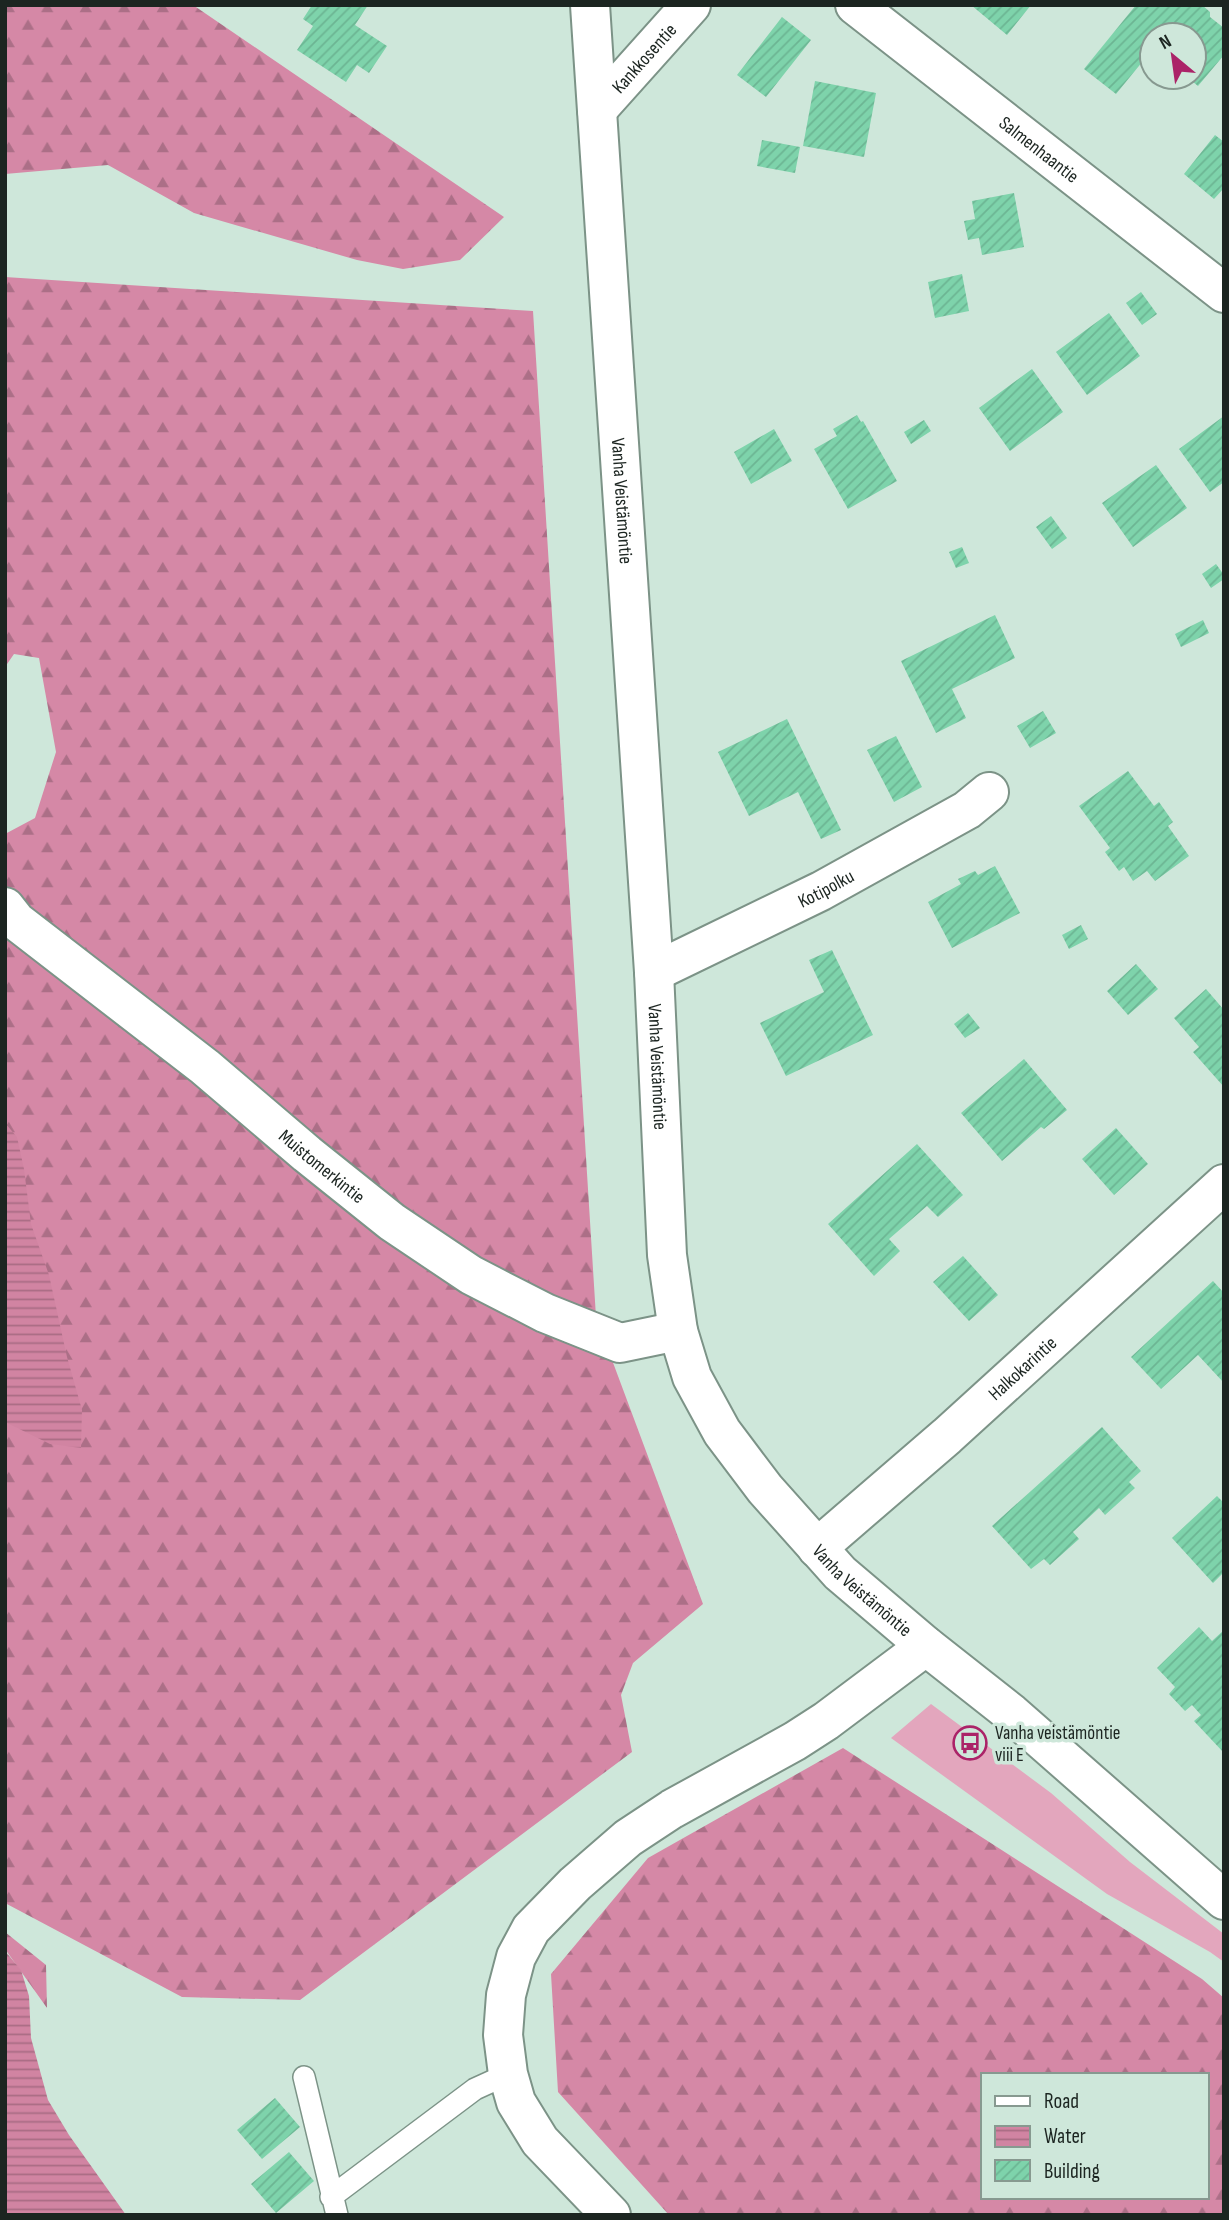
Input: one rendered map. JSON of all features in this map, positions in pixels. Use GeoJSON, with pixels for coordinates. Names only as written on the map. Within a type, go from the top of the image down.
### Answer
{"type":"FeatureCollection","features":[{"type":"Feature","properties":{"kind":"street","name":"Vanha Veistämöntie"},"geometry":{"type":"LineString","coordinates":[[590,5],[654,972],[667,1255],[678,1331],[692,1377],[722,1432],[765,1489],[840,1573],[1011,1713],[1224,1900]]}},
{"type":"Feature","properties":{"kind":"street","name":"Kankkosentie"},"geometry":{"type":"LineString","coordinates":[[597,110],[691,5]]}},
{"type":"Feature","properties":{"kind":"street","name":"Salmenhaantie"},"geometry":{"type":"LineString","coordinates":[[855,5],[1224,293]]}},
{"type":"Feature","properties":{"kind":"street","name":"Kotipolku"},"geometry":{"type":"LineString","coordinates":[[654,972],[821,891],[967,810],[989,792]]}},
{"type":"Feature","properties":{"kind":"street","name":"Muistomerkintie"},"geometry":{"type":"LineString","coordinates":[[5,907],[16,921],[205,1067],[392,1222],[471,1275],[545,1312],[620,1343],[678,1331]]}},
{"type":"Feature","properties":{"kind":"street","name":"Halkokarintie"},"geometry":{"type":"LineString","coordinates":[[817,1548],[1218,1201]]}},
{"type":"Feature","properties":{"kind":"street"},"geometry":{"type":"LineString","coordinates":[[611,2215],[540,2141],[516,2102],[508,2074],[503,2035],[506,1995],[516,1957],[531,1929],[575,1884],[628,1838],[672,1809],[826,1721],[926,1646]]}},
{"type":"Feature","properties":{"kind":"lane"},"geometry":{"type":"LineString","coordinates":[[304,2077],[334,2206],[475,2089],[508,2074]]}},
{"type":"Feature","properties":{"kind":"shaded area"},"geometry":{"type":"Polygon","coordinates":[[[931,1704],[1051,1793],[1130,1862],[1224,1934],[1224,1962],[1107,1894],[891,1738],[931,1704]]]}},
{"type":"Feature","properties":{"kind":"green space"},"geometry":{"type":"Polygon","coordinates":[[[5,5],[193,5],[504,217],[460,260],[403,269],[357,260],[194,213],[108,165],[5,174],[5,5]]]}},
{"type":"Feature","properties":{"kind":"green space"},"geometry":{"type":"Polygon","coordinates":[[[5,277],[533,311],[596,1317],[703,1604],[633,1663],[621,1695],[632,1752],[300,2000],[182,1997],[5,1903],[5,834],[35,818],[56,752],[39,658],[14,654],[5,667],[5,277]]]}},
{"type":"Feature","properties":{"kind":"green space"},"geometry":{"type":"Polygon","coordinates":[[[843,1748],[1202,1979],[1224,1998],[1224,2215],[669,2215],[558,2092],[551,1974],[648,1858],[843,1748]]]}},
{"type":"Feature","properties":{"kind":"green space"},"geometry":{"type":"Polygon","coordinates":[[[5,1932],[46,1965],[47,2008],[5,1949],[5,1932]]]}},
{"type":"Feature","properties":{"kind":"water"},"geometry":{"type":"Polygon","coordinates":[[[5,1123],[17,1137],[31,1224],[49,1275],[82,1410],[81,1448],[50,1444],[5,1422],[5,1123]]]}},
{"type":"Feature","properties":{"kind":"water"},"geometry":{"type":"Polygon","coordinates":[[[5,1951],[21,1970],[29,1996],[31,2038],[48,2100],[69,2135],[126,2215],[5,2215],[5,1951]]]}},
{"type":"Feature","properties":{"kind":"building"},"geometry":{"type":"Polygon","coordinates":[[[312,5],[368,5],[355,25],[387,46],[369,73],[357,65],[346,82],[297,50],[313,26],[303,19],[312,5]]]}},
{"type":"Feature","properties":{"kind":"building"},"geometry":{"type":"Polygon","coordinates":[[[971,5],[1031,5],[1007,35],[971,5]]]}},
{"type":"Feature","properties":{"kind":"building"},"geometry":{"type":"Polygon","coordinates":[[[1136,5],[1202,5],[1210,12],[1210,17],[1224,28],[1224,55],[1208,74],[1208,21],[1138,21],[1138,67],[1116,94],[1084,69],[1136,5]]]}},
{"type":"Feature","properties":{"kind":"building"},"geometry":{"type":"Polygon","coordinates":[[[782,17],[811,40],[766,97],[737,75],[782,17]]]}},
{"type":"Feature","properties":{"kind":"building"},"geometry":{"type":"Polygon","coordinates":[[[815,81],[876,93],[864,157],[803,146],[815,81]]]}},
{"type":"Feature","properties":{"kind":"building"},"geometry":{"type":"Polygon","coordinates":[[[1215,135],[1224,142],[1224,188],[1214,199],[1184,174],[1215,135]]]}},
{"type":"Feature","properties":{"kind":"building"},"geometry":{"type":"Polygon","coordinates":[[[762,140],[800,147],[795,173],[757,166],[762,140]]]}},
{"type":"Feature","properties":{"kind":"building"},"geometry":{"type":"Polygon","coordinates":[[[1014,193],[1024,247],[982,255],[979,238],[968,240],[964,221],[975,219],[972,201],[1014,193]]]}},
{"type":"Feature","properties":{"kind":"building"},"geometry":{"type":"Polygon","coordinates":[[[962,274],[969,311],[935,318],[928,282],[962,274]]]}},
{"type":"Feature","properties":{"kind":"building"},"geometry":{"type":"Polygon","coordinates":[[[1141,292],[1157,314],[1142,325],[1126,303],[1141,292]]]}},
{"type":"Feature","properties":{"kind":"building"},"geometry":{"type":"Polygon","coordinates":[[[1109,313],[1140,356],[1087,395],[1056,352],[1109,313]]]}},
{"type":"Feature","properties":{"kind":"building"},"geometry":{"type":"Polygon","coordinates":[[[1032,369],[1063,412],[1010,451],[979,408],[1032,369]]]}},
{"type":"Feature","properties":{"kind":"building"},"geometry":{"type":"Polygon","coordinates":[[[857,415],[897,481],[848,509],[814,449],[837,436],[833,429],[857,415]]]}},
{"type":"Feature","properties":{"kind":"building"},"geometry":{"type":"Polygon","coordinates":[[[1224,416],[1224,482],[1210,492],[1179,449],[1224,416]]]}},
{"type":"Feature","properties":{"kind":"building"},"geometry":{"type":"Polygon","coordinates":[[[924,420],[931,431],[911,444],[904,432],[924,420]]]}},
{"type":"Feature","properties":{"kind":"building"},"geometry":{"type":"Polygon","coordinates":[[[774,429],[792,461],[751,484],[734,452],[774,429]]]}},
{"type":"Feature","properties":{"kind":"building"},"geometry":{"type":"Polygon","coordinates":[[[1156,465],[1187,508],[1133,547],[1102,503],[1156,465]]]}},
{"type":"Feature","properties":{"kind":"building"},"geometry":{"type":"Polygon","coordinates":[[[1051,516],[1067,538],[1052,549],[1036,527],[1051,516]]]}},
{"type":"Feature","properties":{"kind":"building"},"geometry":{"type":"Polygon","coordinates":[[[962,547],[969,563],[956,568],[949,552],[962,547]]]}},
{"type":"Feature","properties":{"kind":"building"},"geometry":{"type":"Polygon","coordinates":[[[1216,564],[1224,579],[1211,588],[1202,574],[1216,564]]]}},
{"type":"Feature","properties":{"kind":"building"},"geometry":{"type":"Polygon","coordinates":[[[995,615],[1015,658],[952,689],[966,718],[936,733],[901,661],[995,615]]]}},
{"type":"Feature","properties":{"kind":"building"},"geometry":{"type":"Polygon","coordinates":[[[1203,620],[1209,633],[1181,647],[1175,634],[1203,620]]]}},
{"type":"Feature","properties":{"kind":"building"},"geometry":{"type":"Polygon","coordinates":[[[1043,711],[1056,733],[1030,748],[1017,726],[1043,711]]]}},
{"type":"Feature","properties":{"kind":"building"},"geometry":{"type":"Polygon","coordinates":[[[787,719],[841,830],[821,839],[798,792],[749,816],[718,752],[787,719]]]}},
{"type":"Feature","properties":{"kind":"building"},"geometry":{"type":"Polygon","coordinates":[[[896,736],[922,787],[894,802],[867,750],[896,736]]]}},
{"type":"Feature","properties":{"kind":"building"},"geometry":{"type":"Polygon","coordinates":[[[1128,771],[1154,806],[1159,802],[1173,822],[1168,826],[1189,856],[1155,881],[1147,871],[1133,881],[1124,867],[1119,871],[1105,852],[1110,848],[1079,806],[1128,771]]]}},
{"type":"Feature","properties":{"kind":"building"},"geometry":{"type":"Polygon","coordinates":[[[995,866],[1020,913],[952,948],[928,902],[961,884],[958,879],[975,871],[978,875],[995,866]]]}},
{"type":"Feature","properties":{"kind":"building"},"geometry":{"type":"Polygon","coordinates":[[[1081,925],[1088,939],[1069,949],[1062,935],[1081,925]]]}},
{"type":"Feature","properties":{"kind":"building"},"geometry":{"type":"Polygon","coordinates":[[[832,950],[873,1035],[786,1076],[760,1023],[824,992],[809,960],[832,950]]]}},
{"type":"Feature","properties":{"kind":"building"},"geometry":{"type":"Polygon","coordinates":[[[1136,964],[1158,989],[1128,1015],[1107,991],[1136,964]]]}},
{"type":"Feature","properties":{"kind":"building"},"geometry":{"type":"Polygon","coordinates":[[[1206,989],[1224,1010],[1224,1087],[1193,1052],[1199,1047],[1174,1018],[1206,989]]]}},
{"type":"Feature","properties":{"kind":"building"},"geometry":{"type":"Polygon","coordinates":[[[968,1013],[980,1028],[965,1038],[954,1024],[968,1013]]]}},
{"type":"Feature","properties":{"kind":"building"},"geometry":{"type":"Polygon","coordinates":[[[1024,1059],[1067,1110],[1044,1129],[1041,1127],[1002,1161],[961,1113],[1024,1059]]]}},
{"type":"Feature","properties":{"kind":"building"},"geometry":{"type":"Polygon","coordinates":[[[1116,1128],[1148,1164],[1114,1195],[1082,1159],[1116,1128]]]}},
{"type":"Feature","properties":{"kind":"building"},"geometry":{"type":"Polygon","coordinates":[[[917,1144],[963,1195],[938,1217],[927,1206],[889,1239],[900,1251],[874,1276],[828,1224],[917,1144]]]}},
{"type":"Feature","properties":{"kind":"building"},"geometry":{"type":"Polygon","coordinates":[[[963,1256],[998,1295],[969,1321],[933,1282],[963,1256]]]}},
{"type":"Feature","properties":{"kind":"building"},"geometry":{"type":"Polygon","coordinates":[[[1213,1281],[1224,1293],[1224,1383],[1198,1355],[1161,1389],[1131,1357],[1213,1281]]]}},
{"type":"Feature","properties":{"kind":"building"},"geometry":{"type":"Polygon","coordinates":[[[1102,1427],[1141,1471],[1129,1482],[1135,1488],[1105,1515],[1099,1508],[1073,1532],[1079,1539],[1050,1565],[1044,1559],[1031,1569],[992,1526],[1102,1427]]]}},
{"type":"Feature","properties":{"kind":"building"},"geometry":{"type":"Polygon","coordinates":[[[1217,1496],[1224,1503],[1224,1572],[1213,1583],[1172,1538],[1217,1496]]]}},
{"type":"Feature","properties":{"kind":"building"},"geometry":{"type":"Polygon","coordinates":[[[1199,1627],[1212,1641],[1224,1630],[1224,1753],[1194,1721],[1201,1715],[1192,1705],[1185,1711],[1169,1694],[1175,1687],[1157,1668],[1199,1627]]]}},
{"type":"Feature","properties":{"kind":"building"},"geometry":{"type":"Polygon","coordinates":[[[275,2098],[300,2127],[262,2159],[237,2130],[275,2098]]]}},
{"type":"Feature","properties":{"kind":"building"},"geometry":{"type":"Polygon","coordinates":[[[289,2152],[314,2181],[276,2213],[251,2184],[289,2152]]]}},
{"type":"Feature","properties":{"kind":"place","name":"Vanha veistämöntie viii E"},"geometry":{"type":"Point","coordinates":[970,1743]}}]}
